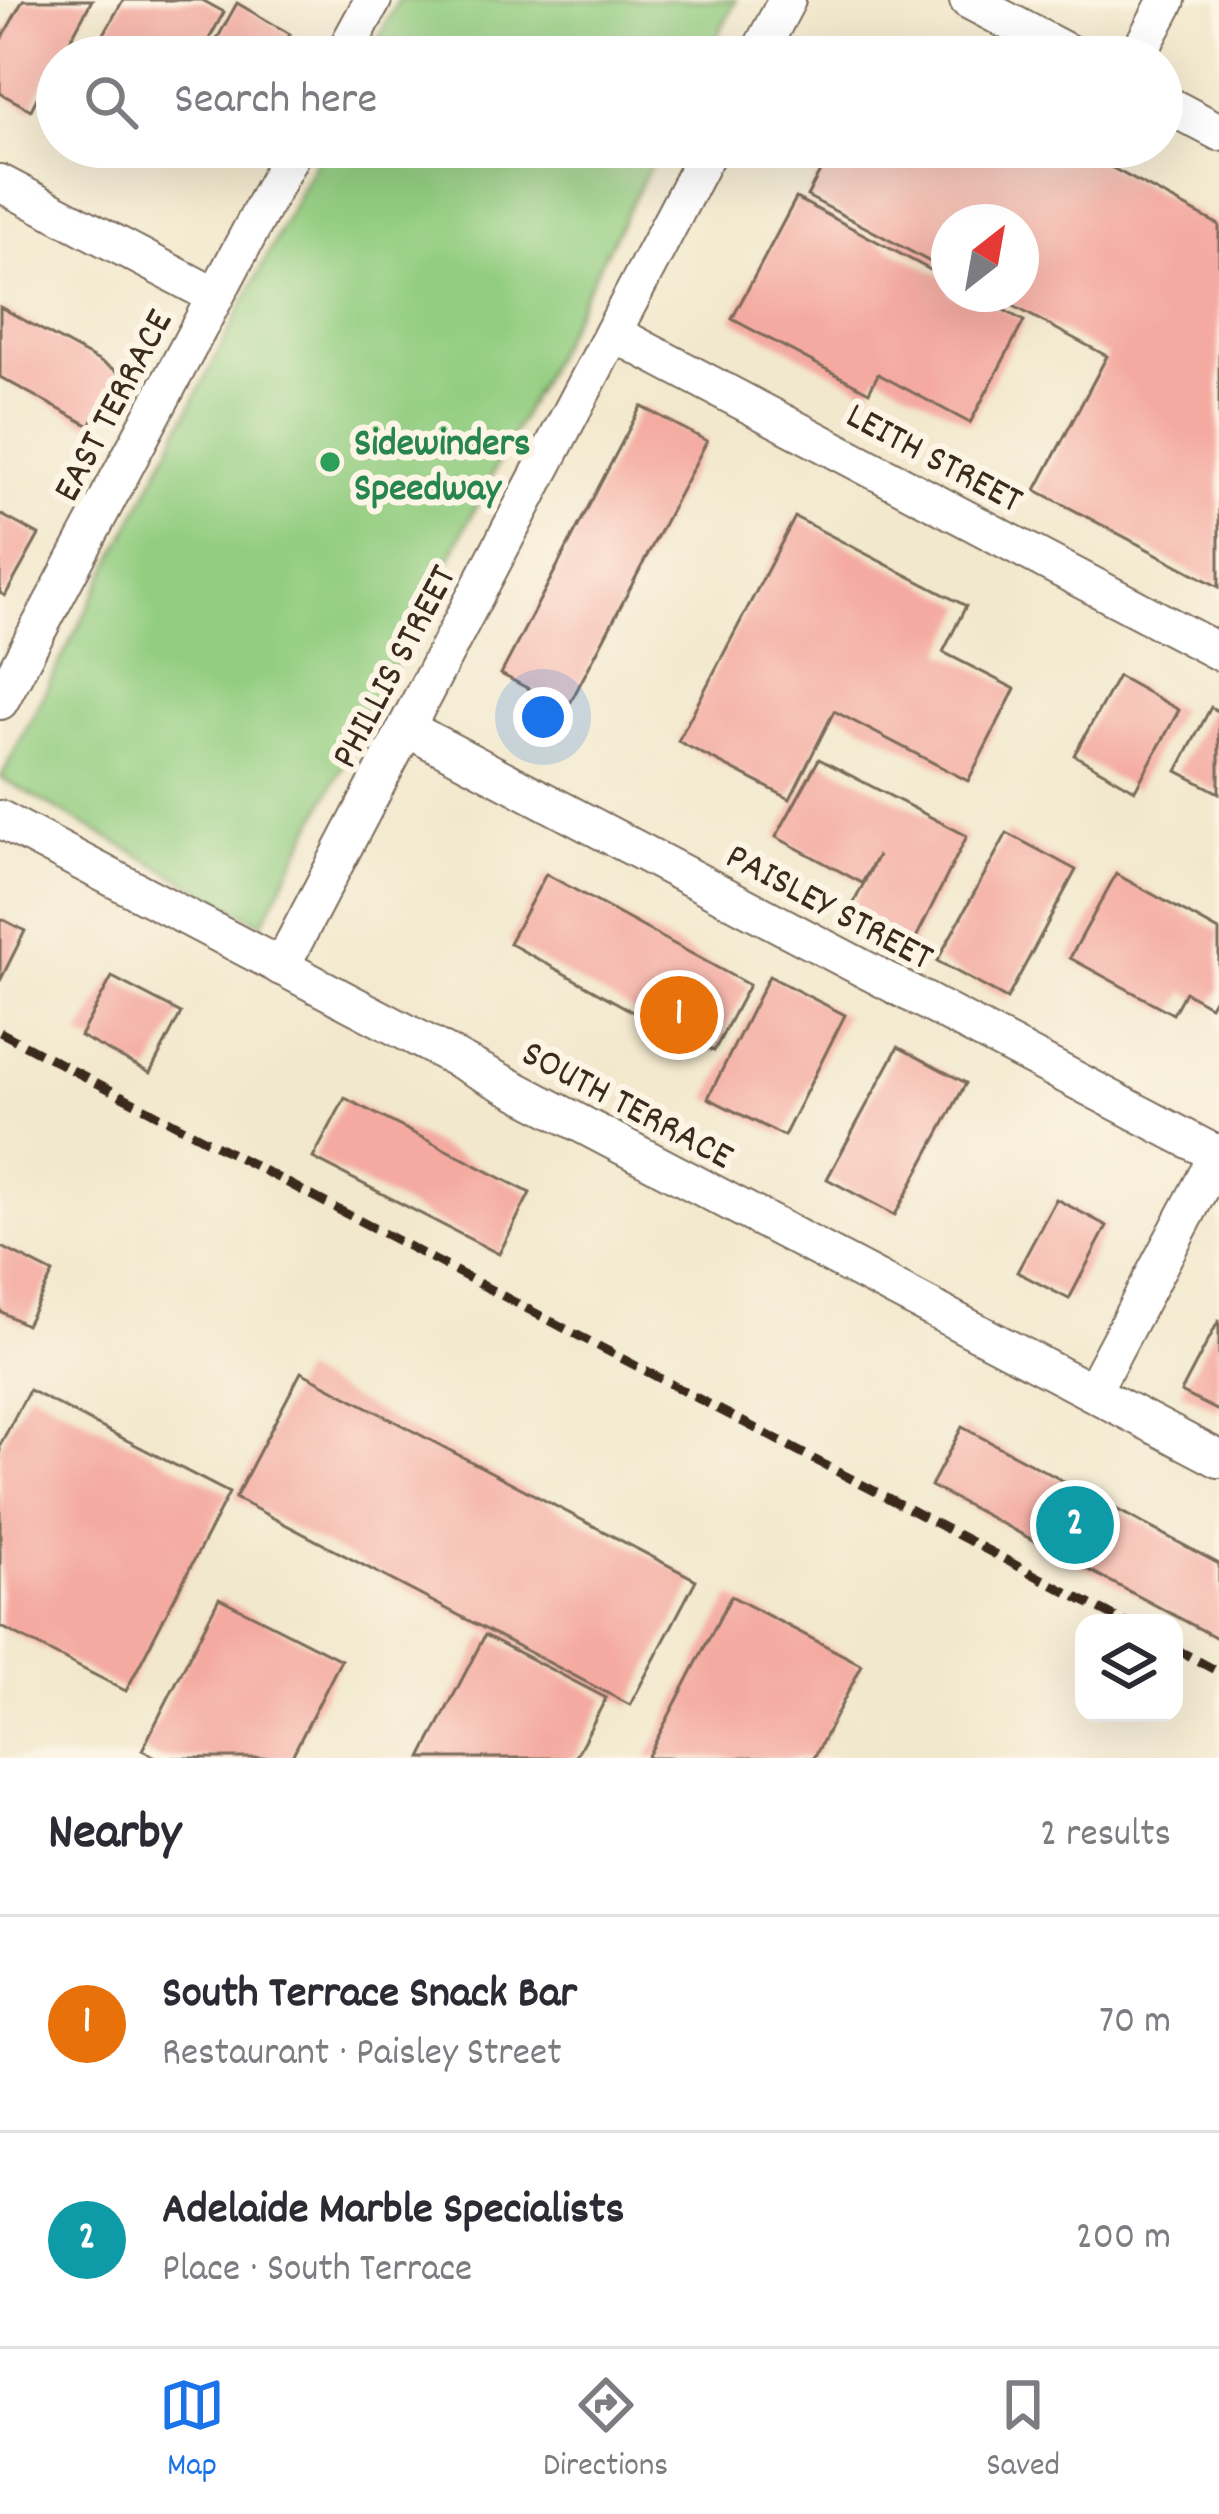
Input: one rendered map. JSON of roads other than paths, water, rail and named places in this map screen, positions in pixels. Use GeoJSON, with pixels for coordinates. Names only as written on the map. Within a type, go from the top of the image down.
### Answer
{"type":"FeatureCollection","features":[{"type":"Feature","properties":{"kind":"street"},"geometry":{"type":"LineString","coordinates":[[353,36],[373,0]]}},
{"type":"Feature","properties":{"kind":"street"},"geometry":{"type":"LineString","coordinates":[[768,36],[787,0]]}},
{"type":"Feature","properties":{"kind":"street"},"geometry":{"type":"LineString","coordinates":[[968,0],[1036,36]]}},
{"type":"Feature","properties":{"kind":"street"},"geometry":{"type":"LineString","coordinates":[[1148,36],[1167,0]]}},
{"type":"Feature","properties":{"kind":"street"},"geometry":{"type":"LineString","coordinates":[[1183,113],[1219,132]]}},
{"type":"Feature","properties":{"kind":"street","name":"EAST TERRACE"},"geometry":{"type":"LineString","coordinates":[[0,701],[284,168]]}},
{"type":"Feature","properties":{"kind":"street","name":"PHILLIS STREET"},"geometry":{"type":"LineString","coordinates":[[281,967],[699,168]]}},
{"type":"Feature","properties":{"kind":"street"},"geometry":{"type":"LineString","coordinates":[[0,183],[215,296]]}},
{"type":"Feature","properties":{"kind":"street","name":"LEITH STREET"},"geometry":{"type":"LineString","coordinates":[[613,333],[1219,652]]}},
{"type":"Feature","properties":{"kind":"street","name":"PAISLEY STREET"},"geometry":{"type":"LineString","coordinates":[[406,728],[1218,1154]]}},
{"type":"Feature","properties":{"kind":"street","name":"SOUTH TERRACE"},"geometry":{"type":"LineString","coordinates":[[0,819],[1219,1459]]}},
{"type":"Feature","properties":{"kind":"street"},"geometry":{"type":"LineString","coordinates":[[1092,1392],[1218,1154]]}},
{"type":"Feature","properties":{"kind":"railway"},"geometry":{"type":"LineString","coordinates":[[0,1032],[1109,1614]]}},
{"type":"Feature","properties":{"kind":"railway"},"geometry":{"type":"LineString","coordinates":[[1183,1653],[1219,1672]]}},
{"type":"Feature","properties":{"kind":"place","name":"Sidewinders Speedway"},"geometry":{"type":"Point","coordinates":[330,462]}},
{"type":"Feature","properties":{"kind":"place","name":"South Terrace Snack Bar"},"geometry":{"type":"Point","coordinates":[679,1015]}},
{"type":"Feature","properties":{"kind":"place","name":"Adelaide Marble Specialists"},"geometry":{"type":"Point","coordinates":[1075,1525]}}]}
